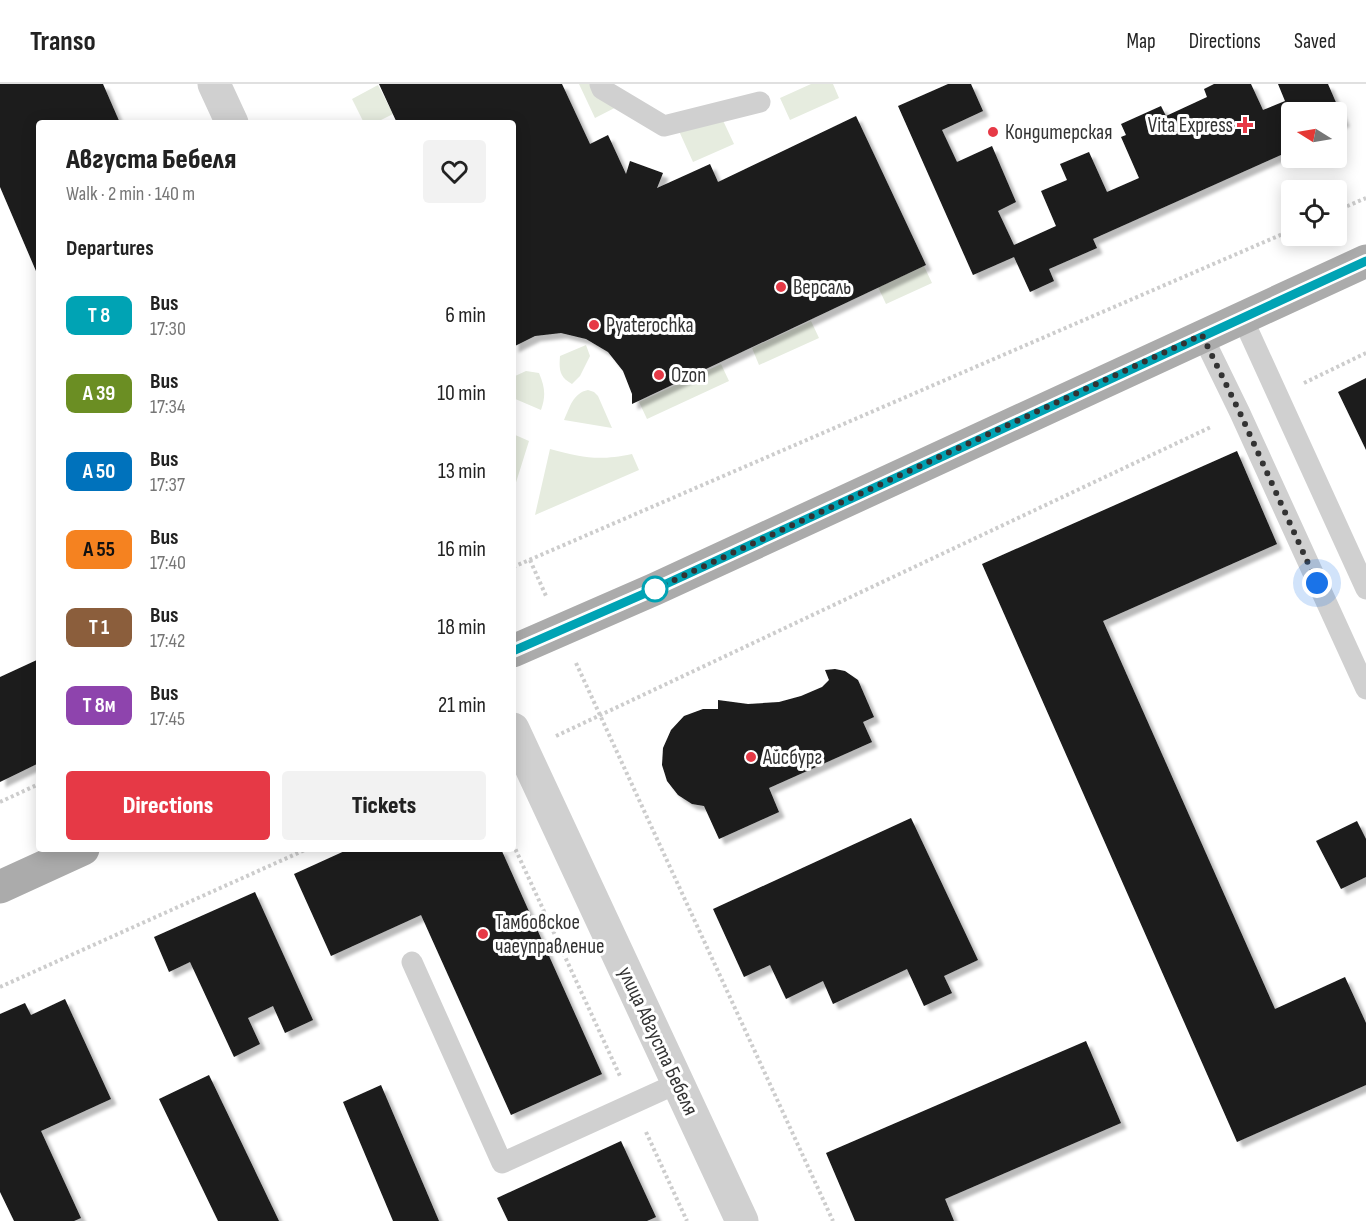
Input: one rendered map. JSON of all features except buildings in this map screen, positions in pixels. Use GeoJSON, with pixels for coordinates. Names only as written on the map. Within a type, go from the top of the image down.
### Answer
{"type":"FeatureCollection","features":[{"type":"Feature","properties":{"kind":"main road"},"geometry":{"type":"LineString","coordinates":[[516,650],[655,589],[1366,261]]}},
{"type":"Feature","properties":{"kind":"main road"},"geometry":{"type":"LineString","coordinates":[[0,887],[76,852]]}},
{"type":"Feature","properties":{"kind":"street"},"geometry":{"type":"LineString","coordinates":[[214,84],[231,120]]}},
{"type":"Feature","properties":{"kind":"street","name":"улица Августа Бебеля"},"geometry":{"type":"LineString","coordinates":[[518,741],[742,1221]]}},
{"type":"Feature","properties":{"kind":"lane"},"geometry":{"type":"LineString","coordinates":[[600,84],[602,88],[664,126],[760,102]]}},
{"type":"Feature","properties":{"kind":"lane"},"geometry":{"type":"LineString","coordinates":[[1242,317],[1366,589]]}},
{"type":"Feature","properties":{"kind":"lane"},"geometry":{"type":"LineString","coordinates":[[1202,335],[1366,689]]}},
{"type":"Feature","properties":{"kind":"lane"},"geometry":{"type":"LineString","coordinates":[[412,962],[502,1163],[678,1083]]}},
{"type":"Feature","properties":{"kind":"path"},"geometry":{"type":"LineString","coordinates":[[1347,206],[1366,198]]}},
{"type":"Feature","properties":{"kind":"path"},"geometry":{"type":"LineString","coordinates":[[516,566],[1281,235]]}},
{"type":"Feature","properties":{"kind":"path"},"geometry":{"type":"LineString","coordinates":[[1278,395],[1366,353]]}},
{"type":"Feature","properties":{"kind":"path"},"geometry":{"type":"LineString","coordinates":[[518,741],[600,715],[1240,413]]}},
{"type":"Feature","properties":{"kind":"path"},"geometry":{"type":"LineString","coordinates":[[530,560],[833,1221]]}},
{"type":"Feature","properties":{"kind":"path"},"geometry":{"type":"LineString","coordinates":[[0,802],[36,785]]}},
{"type":"Feature","properties":{"kind":"path"},"geometry":{"type":"LineString","coordinates":[[516,850],[687,1221]]}},
{"type":"Feature","properties":{"kind":"path"},"geometry":{"type":"LineString","coordinates":[[0,987],[300,852]]}},
{"type":"Feature","properties":{"kind":"shaded area"},"geometry":{"type":"Polygon","coordinates":[[[579,84],[605,84],[634,98],[595,118],[579,84]]]}},
{"type":"Feature","properties":{"kind":"shaded area"},"geometry":{"type":"Polygon","coordinates":[[[811,84],[833,84],[839,98],[790,120],[780,98],[811,84]]]}},
{"type":"Feature","properties":{"kind":"shaded area"},"geometry":{"type":"Polygon","coordinates":[[[378,85],[393,114],[381,120],[362,120],[352,99],[378,85]]]}},
{"type":"Feature","properties":{"kind":"shaded area"},"geometry":{"type":"Polygon","coordinates":[[[719,112],[734,144],[693,162],[679,131],[719,112]]]}},
{"type":"Feature","properties":{"kind":"shaded area"},"geometry":{"type":"Polygon","coordinates":[[[924,266],[932,283],[886,304],[878,287],[924,266]]]}},
{"type":"Feature","properties":{"kind":"shaded area"},"geometry":{"type":"Polygon","coordinates":[[[811,321],[819,338],[759,365],[752,348],[811,321]]]}},
{"type":"Feature","properties":{"kind":"shaded area"},"geometry":{"type":"Polygon","coordinates":[[[586,345],[590,356],[580,376],[572,384],[564,378],[561,372],[560,356],[586,345]]]}},
{"type":"Feature","properties":{"kind":"shaded area"},"geometry":{"type":"Polygon","coordinates":[[[721,364],[729,381],[647,419],[639,402],[721,364]]]}},
{"type":"Feature","properties":{"kind":"shaded area"},"geometry":{"type":"Polygon","coordinates":[[[526,371],[539,373],[544,387],[541,410],[516,399],[516,376],[526,371]]]}},
{"type":"Feature","properties":{"kind":"shaded area"},"geometry":{"type":"Polygon","coordinates":[[[588,390],[598,396],[612,428],[564,420],[575,397],[588,390]]]}},
{"type":"Feature","properties":{"kind":"shaded area"},"geometry":{"type":"Polygon","coordinates":[[[516,435],[529,441],[516,482],[516,435]]]}},
{"type":"Feature","properties":{"kind":"shaded area"},"geometry":{"type":"Polygon","coordinates":[[[550,449],[591,458],[632,454],[639,470],[535,515],[550,449]]]}},
{"type":"Feature","properties":{"kind":"bus line"},"geometry":{"type":"LineString","coordinates":[[516,650],[655,589],[1366,261]]}},
{"type":"Feature","properties":{"kind":"place","name":"Vita Express"},"geometry":{"type":"Point","coordinates":[1245,125]}},
{"type":"Feature","properties":{"kind":"place","name":"Кондитерская"},"geometry":{"type":"Point","coordinates":[993,132]}},
{"type":"Feature","properties":{"kind":"place","name":"Версаль"},"geometry":{"type":"Point","coordinates":[781,287]}},
{"type":"Feature","properties":{"kind":"place","name":"Pyaterochka"},"geometry":{"type":"Point","coordinates":[594,325]}},
{"type":"Feature","properties":{"kind":"place","name":"Ozon"},"geometry":{"type":"Point","coordinates":[659,375]}},
{"type":"Feature","properties":{"kind":"place","name":"Айсбург"},"geometry":{"type":"Point","coordinates":[751,757]}},
{"type":"Feature","properties":{"kind":"place","name":"Тамбовское чаеуправление"},"geometry":{"type":"Point","coordinates":[483,934]}},
{"type":"Feature","properties":{"kind":"route"},"geometry":{"type":"LineString","coordinates":[[655,589],[1202,335],[1317,583]]}}]}
